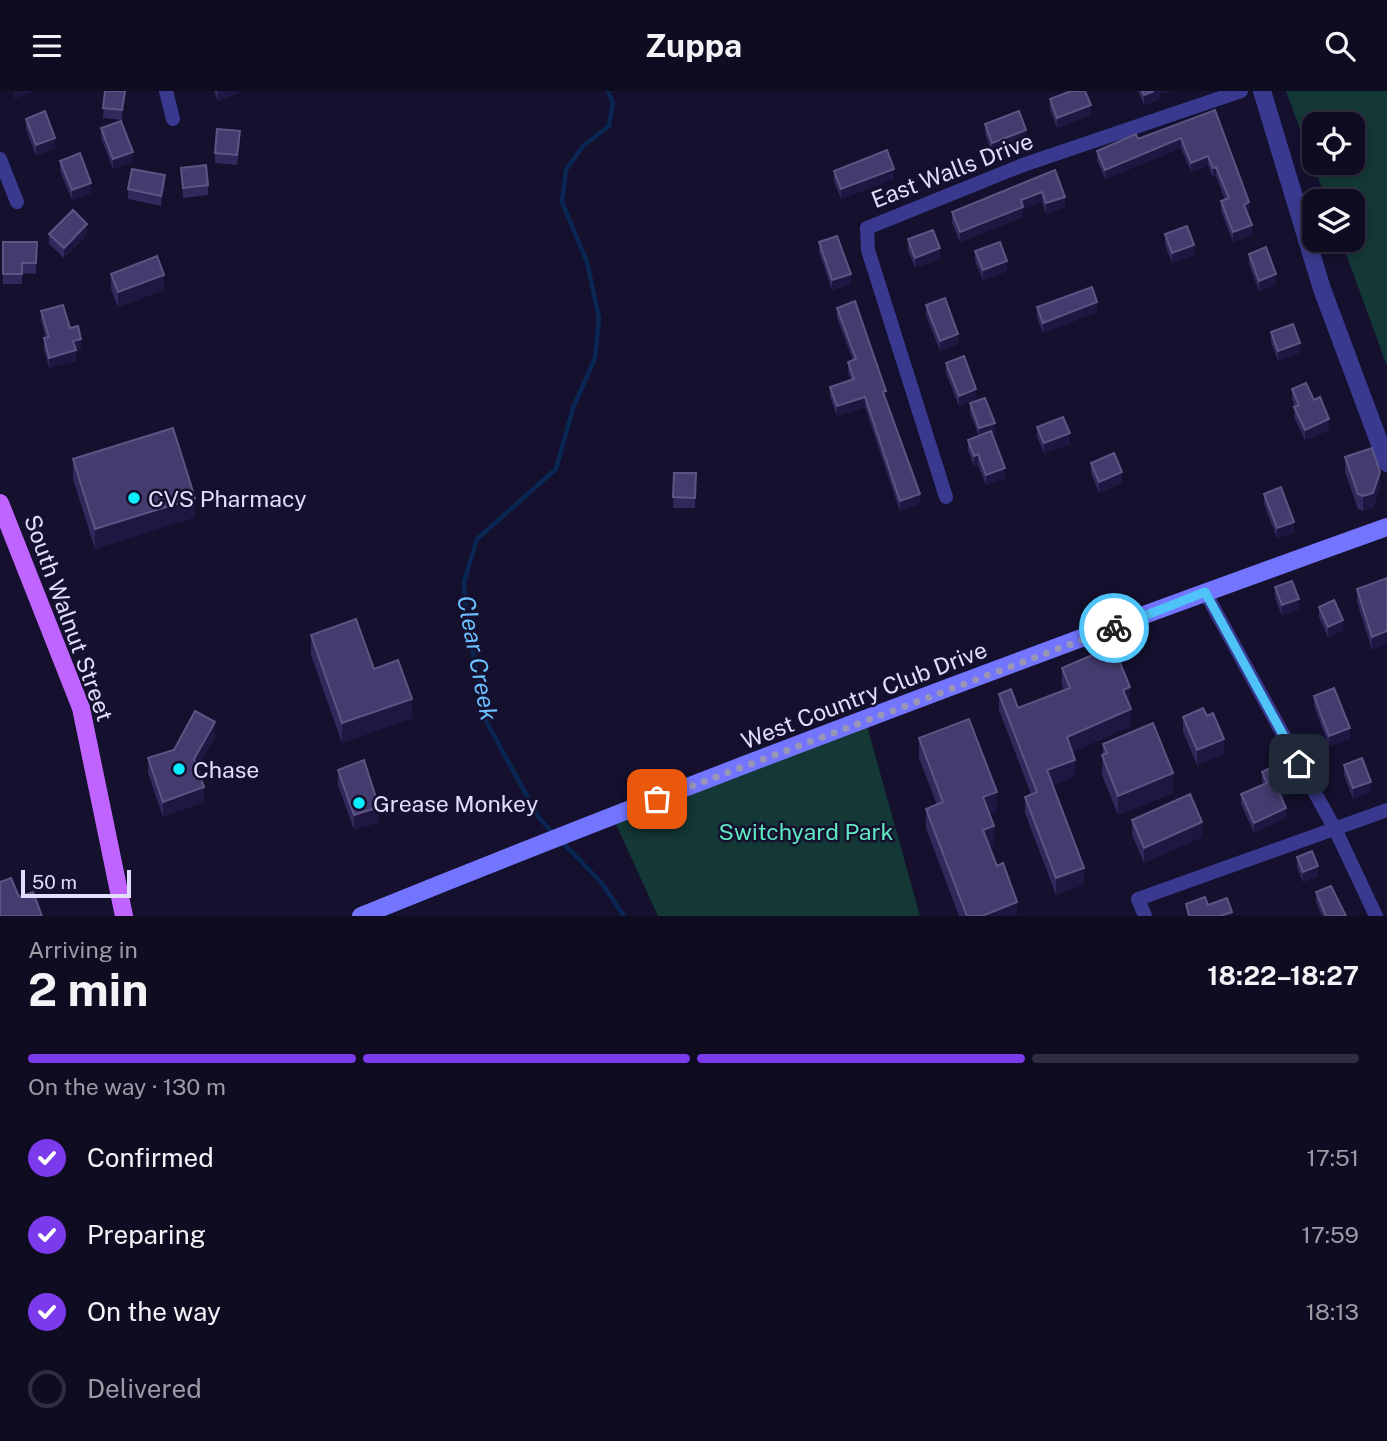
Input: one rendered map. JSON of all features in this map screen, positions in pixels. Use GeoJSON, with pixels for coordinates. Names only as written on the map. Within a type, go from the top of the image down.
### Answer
{"type":"FeatureCollection","features":[{"type":"Feature","properties":{"kind":"main road","name":"South Walnut Street"},"geometry":{"type":"LineString","coordinates":[[0,503],[81,708],[124,916]]}},
{"type":"Feature","properties":{"kind":"main road","name":"West Country Club Drive"},"geometry":{"type":"LineString","coordinates":[[361,916],[582,827],[1205,592],[1387,527]]}},
{"type":"Feature","properties":{"kind":"street"},"geometry":{"type":"LineString","coordinates":[[166,91],[173,119]]}},
{"type":"Feature","properties":{"kind":"street","name":"East Walls Drive"},"geometry":{"type":"LineString","coordinates":[[946,497],[868,250],[867,228],[1023,166],[1241,91]]}},
{"type":"Feature","properties":{"kind":"street"},"geometry":{"type":"LineString","coordinates":[[1262,91],[1322,289],[1387,463]]}},
{"type":"Feature","properties":{"kind":"street"},"geometry":{"type":"LineString","coordinates":[[0,159],[17,202]]}},
{"type":"Feature","properties":{"kind":"street"},"geometry":{"type":"LineString","coordinates":[[1205,592],[1336,831],[1376,916]]}},
{"type":"Feature","properties":{"kind":"street"},"geometry":{"type":"LineString","coordinates":[[1145,916],[1138,899],[1336,831],[1387,810]]}},
{"type":"Feature","properties":{"kind":"green space"},"geometry":{"type":"Polygon","coordinates":[[[1286,91],[1387,91],[1387,366],[1345,252],[1365,252],[1365,189],[1323,189],[1317,175],[1365,175],[1365,112],[1302,112],[1302,134],[1286,91]]]}},
{"type":"Feature","properties":{"kind":"green space","name":"Switchyard Park"},"geometry":{"type":"Polygon","coordinates":[[[864,715],[920,916],[658,916],[614,820],[864,715]]]}},
{"type":"Feature","properties":{"kind":"building"},"geometry":{"type":"Polygon","coordinates":[[[105,91],[125,91],[122,110],[103,108],[105,91]]]}},
{"type":"Feature","properties":{"kind":"building"},"geometry":{"type":"Polygon","coordinates":[[[1071,91],[1085,91],[1091,105],[1057,118],[1050,99],[1071,91]]]}},
{"type":"Feature","properties":{"kind":"building"},"geometry":{"type":"Polygon","coordinates":[[[1215,110],[1249,202],[1244,205],[1252,225],[1233,232],[1221,201],[1229,198],[1216,167],[1213,168],[1208,156],[1191,163],[1181,138],[1105,170],[1097,151],[1136,134],[1138,139],[1215,110]]]}},
{"type":"Feature","properties":{"kind":"building"},"geometry":{"type":"Polygon","coordinates":[[[45,111],[55,138],[36,145],[26,119],[45,111]]]}},
{"type":"Feature","properties":{"kind":"building"},"geometry":{"type":"Polygon","coordinates":[[[1019,111],[1026,130],[992,143],[985,124],[1019,111]]]}},
{"type":"Feature","properties":{"kind":"building"},"geometry":{"type":"Polygon","coordinates":[[[121,121],[133,152],[113,159],[101,128],[121,121]]]}},
{"type":"Feature","properties":{"kind":"building"},"geometry":{"type":"Polygon","coordinates":[[[217,129],[240,131],[237,155],[215,153],[217,129]]]}},
{"type":"Feature","properties":{"kind":"building"},"geometry":{"type":"Polygon","coordinates":[[[887,150],[894,169],[841,189],[834,171],[887,150]]]}},
{"type":"Feature","properties":{"kind":"building"},"geometry":{"type":"Polygon","coordinates":[[[80,153],[91,183],[72,190],[60,161],[80,153]]]}},
{"type":"Feature","properties":{"kind":"building"},"geometry":{"type":"Polygon","coordinates":[[[206,165],[208,185],[183,188],[181,168],[206,165]]]}},
{"type":"Feature","properties":{"kind":"building"},"geometry":{"type":"Polygon","coordinates":[[[132,169],[165,175],[161,196],[128,189],[132,169]]]}},
{"type":"Feature","properties":{"kind":"building"},"geometry":{"type":"Polygon","coordinates":[[[1055,170],[1065,197],[1046,203],[1042,192],[1021,200],[1023,207],[960,232],[952,212],[1055,170]]]}},
{"type":"Feature","properties":{"kind":"building"},"geometry":{"type":"Polygon","coordinates":[[[73,210],[87,224],[64,248],[49,234],[73,210]]]}},
{"type":"Feature","properties":{"kind":"building"},"geometry":{"type":"Polygon","coordinates":[[[1187,226],[1194,245],[1172,253],[1165,234],[1187,226]]]}},
{"type":"Feature","properties":{"kind":"building"},"geometry":{"type":"Polygon","coordinates":[[[933,230],[940,248],[915,258],[908,239],[933,230]]]}},
{"type":"Feature","properties":{"kind":"building"},"geometry":{"type":"Polygon","coordinates":[[[837,236],[851,274],[832,280],[819,242],[837,236]]]}},
{"type":"Feature","properties":{"kind":"building"},"geometry":{"type":"Polygon","coordinates":[[[3,242],[37,242],[36,263],[22,263],[22,274],[3,274],[3,242]]]}},
{"type":"Feature","properties":{"kind":"building"},"geometry":{"type":"Polygon","coordinates":[[[1000,242],[1007,261],[983,270],[975,251],[1000,242]]]}},
{"type":"Feature","properties":{"kind":"building"},"geometry":{"type":"Polygon","coordinates":[[[1266,247],[1276,274],[1259,281],[1249,254],[1266,247]]]}},
{"type":"Feature","properties":{"kind":"building"},"geometry":{"type":"Polygon","coordinates":[[[157,256],[164,275],[118,292],[111,274],[157,256]]]}},
{"type":"Feature","properties":{"kind":"building"},"geometry":{"type":"Polygon","coordinates":[[[1092,287],[1097,302],[1043,323],[1037,307],[1092,287]]]}},
{"type":"Feature","properties":{"kind":"building"},"geometry":{"type":"Polygon","coordinates":[[[945,298],[958,334],[940,341],[926,305],[945,298]]]}},
{"type":"Feature","properties":{"kind":"building"},"geometry":{"type":"Polygon","coordinates":[[[855,301],[886,391],[883,392],[920,494],[900,501],[865,397],[837,406],[830,387],[854,379],[848,362],[856,359],[837,308],[855,301]]]}},
{"type":"Feature","properties":{"kind":"building"},"geometry":{"type":"Polygon","coordinates":[[[63,305],[70,328],[78,326],[81,339],[73,341],[76,350],[49,358],[44,338],[49,337],[41,311],[63,305]]]}},
{"type":"Feature","properties":{"kind":"building"},"geometry":{"type":"Polygon","coordinates":[[[1293,324],[1300,343],[1278,351],[1271,332],[1293,324]]]}},
{"type":"Feature","properties":{"kind":"building"},"geometry":{"type":"Polygon","coordinates":[[[964,356],[976,389],[959,396],[946,363],[964,356]]]}},
{"type":"Feature","properties":{"kind":"building"},"geometry":{"type":"Polygon","coordinates":[[[1306,383],[1314,400],[1320,397],[1329,419],[1305,430],[1294,407],[1299,405],[1292,389],[1306,383]]]}},
{"type":"Feature","properties":{"kind":"building"},"geometry":{"type":"Polygon","coordinates":[[[985,398],[995,423],[979,428],[970,403],[985,398]]]}},
{"type":"Feature","properties":{"kind":"building"},"geometry":{"type":"Polygon","coordinates":[[[1063,417],[1070,433],[1044,443],[1037,427],[1063,417]]]}},
{"type":"Feature","properties":{"kind":"building","name":"CVS Pharmacy"},"geometry":{"type":"Polygon","coordinates":[[[173,428],[195,498],[95,529],[73,459],[173,428]]]}},
{"type":"Feature","properties":{"kind":"building"},"geometry":{"type":"Polygon","coordinates":[[[991,431],[1005,468],[986,475],[978,454],[974,456],[968,440],[991,431]]]}},
{"type":"Feature","properties":{"kind":"building"},"geometry":{"type":"Polygon","coordinates":[[[1372,448],[1380,472],[1373,493],[1363,496],[1358,494],[1345,457],[1372,448]]]}},
{"type":"Feature","properties":{"kind":"building"},"geometry":{"type":"Polygon","coordinates":[[[1114,453],[1122,472],[1099,482],[1091,463],[1114,453]]]}},
{"type":"Feature","properties":{"kind":"building"},"geometry":{"type":"Polygon","coordinates":[[[674,473],[696,473],[695,498],[673,497],[674,473]]]}},
{"type":"Feature","properties":{"kind":"building"},"geometry":{"type":"Polygon","coordinates":[[[1281,487],[1294,522],[1277,528],[1264,494],[1281,487]]]}},
{"type":"Feature","properties":{"kind":"building"},"geometry":{"type":"Polygon","coordinates":[[[1387,578],[1387,631],[1372,637],[1357,589],[1387,578]]]}},
{"type":"Feature","properties":{"kind":"building"},"geometry":{"type":"Polygon","coordinates":[[[1292,581],[1299,599],[1282,605],[1275,587],[1292,581]]]}},
{"type":"Feature","properties":{"kind":"building"},"geometry":{"type":"Polygon","coordinates":[[[1334,600],[1343,620],[1328,627],[1319,607],[1334,600]]]}},
{"type":"Feature","properties":{"kind":"building"},"geometry":{"type":"Polygon","coordinates":[[[356,619],[374,669],[398,660],[412,699],[342,723],[311,635],[356,619]]]}},
{"type":"Feature","properties":{"kind":"building"},"geometry":{"type":"Polygon","coordinates":[[[1113,646],[1130,687],[1123,690],[1131,709],[1067,737],[1075,760],[1047,770],[1084,868],[1056,878],[1025,797],[1037,792],[999,694],[1011,689],[1018,708],[1070,688],[1062,668],[1113,646]]]}},
{"type":"Feature","properties":{"kind":"building"},"geometry":{"type":"Polygon","coordinates":[[[1334,688],[1350,728],[1329,736],[1314,696],[1334,688]]]}},
{"type":"Feature","properties":{"kind":"building"},"geometry":{"type":"Polygon","coordinates":[[[1203,708],[1207,716],[1213,713],[1224,739],[1197,750],[1183,717],[1203,708]]]}},
{"type":"Feature","properties":{"kind":"building","name":"Chase"},"geometry":{"type":"Polygon","coordinates":[[[195,711],[215,722],[194,759],[204,787],[163,802],[148,758],[174,750],[195,711]]]}},
{"type":"Feature","properties":{"kind":"building"},"geometry":{"type":"Polygon","coordinates":[[[969,719],[997,792],[983,797],[994,826],[983,830],[997,866],[1003,863],[1017,902],[982,916],[967,916],[926,809],[943,802],[919,738],[969,719]]]}},
{"type":"Feature","properties":{"kind":"building"},"geometry":{"type":"Polygon","coordinates":[[[1153,723],[1173,773],[1118,796],[1102,755],[1107,753],[1103,744],[1153,723]]]}},
{"type":"Feature","properties":{"kind":"building"},"geometry":{"type":"Polygon","coordinates":[[[1362,758],[1371,782],[1353,788],[1344,765],[1362,758]]]}},
{"type":"Feature","properties":{"kind":"building"},"geometry":{"type":"Polygon","coordinates":[[[364,760],[379,807],[354,815],[338,770],[364,760]]]}},
{"type":"Feature","properties":{"kind":"building"},"geometry":{"type":"Polygon","coordinates":[[[1274,766],[1279,777],[1294,771],[1299,781],[1278,790],[1286,808],[1254,823],[1241,794],[1267,783],[1262,772],[1274,766]]]}},
{"type":"Feature","properties":{"kind":"building"},"geometry":{"type":"Polygon","coordinates":[[[1190,794],[1202,822],[1144,848],[1132,820],[1190,794]]]}},
{"type":"Feature","properties":{"kind":"building"},"geometry":{"type":"Polygon","coordinates":[[[1312,851],[1318,866],[1303,872],[1297,857],[1312,851]]]}},
{"type":"Feature","properties":{"kind":"building"},"geometry":{"type":"Polygon","coordinates":[[[11,878],[19,897],[33,892],[42,916],[0,916],[0,882],[11,878]]]}},
{"type":"Feature","properties":{"kind":"building"},"geometry":{"type":"Polygon","coordinates":[[[1331,886],[1346,916],[1326,916],[1316,892],[1331,886]]]}},
{"type":"Feature","properties":{"kind":"building"},"geometry":{"type":"Polygon","coordinates":[[[1205,897],[1208,905],[1227,898],[1232,912],[1220,916],[1189,916],[1186,904],[1205,897]]]}},
{"type":"Feature","properties":{"kind":"waterway","name":"Clear Creek"},"geometry":{"type":"LineString","coordinates":[[553,833],[539,818],[486,721],[466,617],[464,582],[477,539],[556,469],[573,408],[595,358],[599,318],[587,262],[562,202],[566,170],[583,146],[609,126],[613,103],[608,91]]}},
{"type":"Feature","properties":{"kind":"waterway","name":"Clear Creek"},"geometry":{"type":"LineString","coordinates":[[562,842],[601,882],[624,916]]}},
{"type":"Feature","properties":{"kind":"way so far"},"geometry":{"type":"LineString","coordinates":[[657,799],[1114,628]]}},
{"type":"Feature","properties":{"kind":"place","name":"CVS Pharmacy"},"geometry":{"type":"Point","coordinates":[134,498]}},
{"type":"Feature","properties":{"kind":"place","name":"Chase"},"geometry":{"type":"Point","coordinates":[179,769]}},
{"type":"Feature","properties":{"kind":"place","name":"Grease Monkey"},"geometry":{"type":"Point","coordinates":[359,803]}},
{"type":"Feature","properties":{"kind":"route"},"geometry":{"type":"LineString","coordinates":[[1114,628],[1205,592],[1299,764]]}}]}
